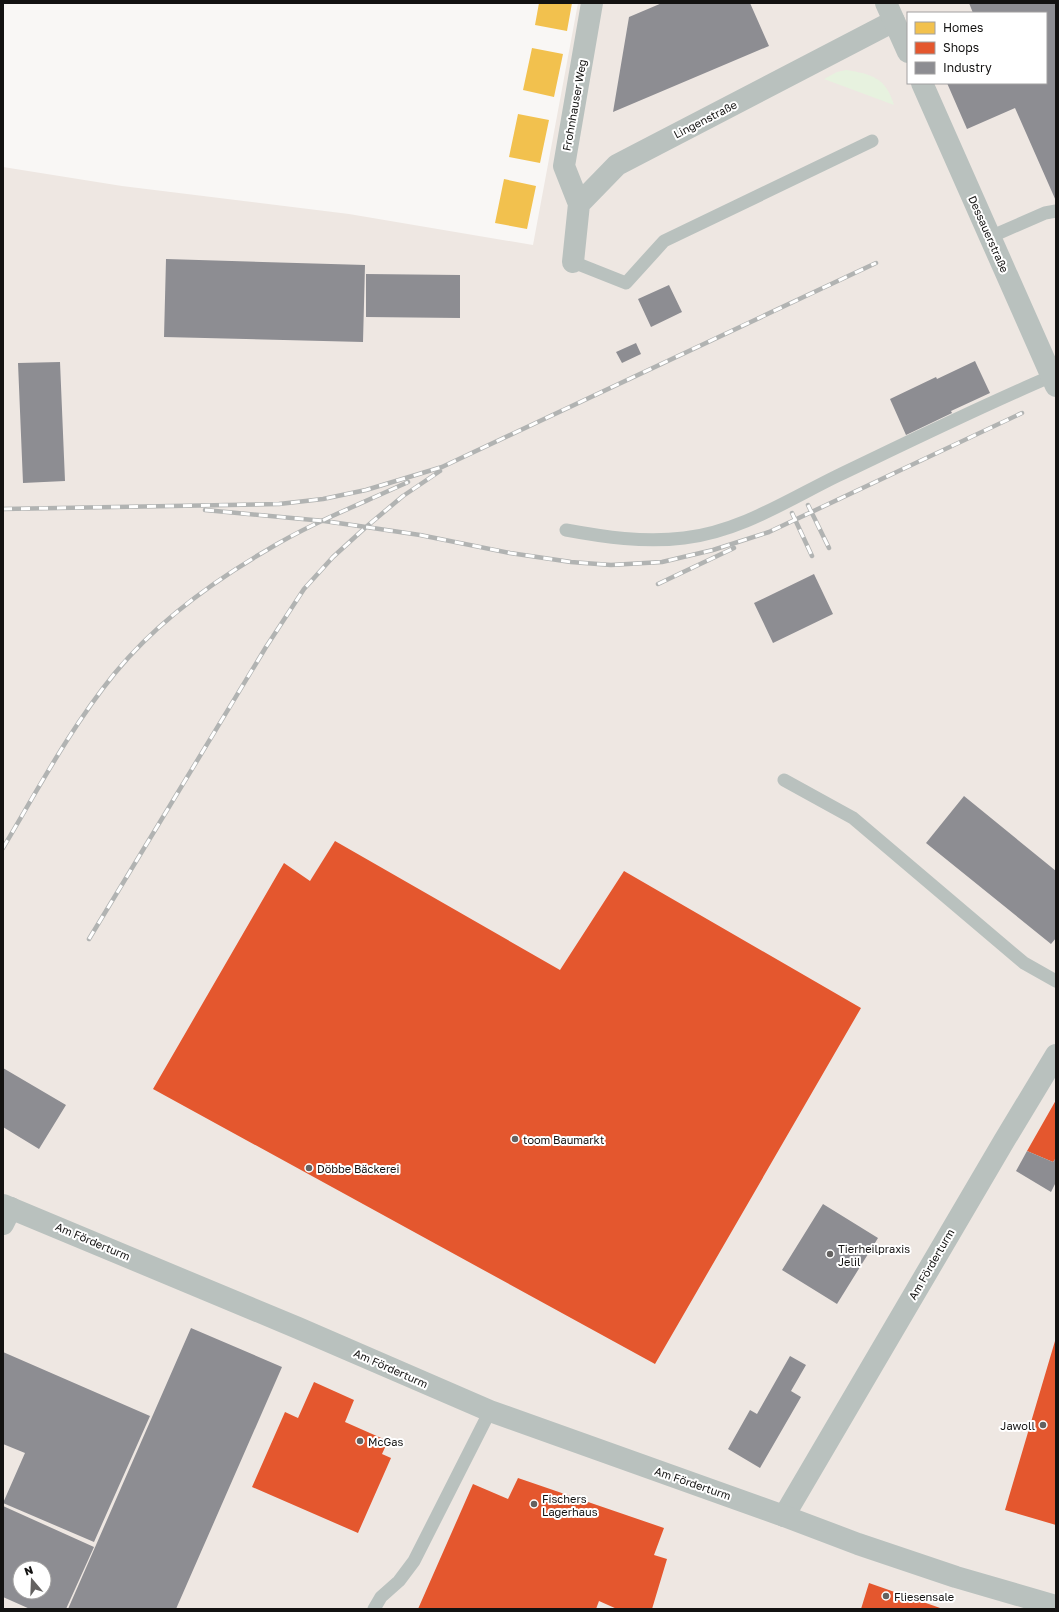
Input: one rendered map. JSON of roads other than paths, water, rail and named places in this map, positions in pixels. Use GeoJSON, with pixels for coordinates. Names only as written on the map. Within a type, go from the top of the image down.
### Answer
{"type":"FeatureCollection","features":[{"type":"Feature","properties":{"kind":"street","name":"Frohnhauser Weg"},"geometry":{"type":"LineString","coordinates":[[579,204],[564,166],[592,3]]}},
{"type":"Feature","properties":{"kind":"street","name":"Lingenstraße"},"geometry":{"type":"LineString","coordinates":[[579,204],[617,165],[890,12]]}},
{"type":"Feature","properties":{"kind":"street"},"geometry":{"type":"LineString","coordinates":[[890,12],[907,50]]}},
{"type":"Feature","properties":{"kind":"street","name":"Dessauerstraße"},"geometry":{"type":"LineString","coordinates":[[922,84],[990,237],[1052,371]]}},
{"type":"Feature","properties":{"kind":"street"},"geometry":{"type":"LineString","coordinates":[[573,262],[579,204]]}},
{"type":"Feature","properties":{"kind":"street","name":"Am Förderturm"},"geometry":{"type":"LineString","coordinates":[[784,1516],[1056,1055]]}},
{"type":"Feature","properties":{"kind":"street","name":"Am Förderturm"},"geometry":{"type":"LineString","coordinates":[[6,1212],[298,1328],[490,1411],[858,1544],[956,1577],[1056,1606]]}},
{"type":"Feature","properties":{"kind":"lane"},"geometry":{"type":"LineString","coordinates":[[573,262],[626,283],[664,241],[872,141]]}},
{"type":"Feature","properties":{"kind":"lane"},"geometry":{"type":"LineString","coordinates":[[990,237],[1044,213],[1056,211]]}},
{"type":"Feature","properties":{"kind":"lane"},"geometry":{"type":"LineString","coordinates":[[566,530],[601,536],[648,540],[684,538],[735,527],[1052,371]]}},
{"type":"Feature","properties":{"kind":"lane"},"geometry":{"type":"LineString","coordinates":[[784,780],[853,818],[1024,963],[1056,981]]}},
{"type":"Feature","properties":{"kind":"lane"},"geometry":{"type":"LineString","coordinates":[[374,1609],[381,1597],[399,1580],[414,1561],[490,1411]]}},
{"type":"Feature","properties":{"kind":"railway"},"geometry":{"type":"LineString","coordinates":[[3,509],[279,504],[323,499],[366,490],[442,467],[876,263]]}},
{"type":"Feature","properties":{"kind":"railway"},"geometry":{"type":"LineString","coordinates":[[205,510],[324,521],[420,535],[510,553],[571,562],[611,565],[662,562],[713,550],[769,532],[1022,413]]}},
{"type":"Feature","properties":{"kind":"railway"},"geometry":{"type":"LineString","coordinates":[[89,939],[266,647],[304,589],[333,557],[366,527],[403,496],[440,471]]}},
{"type":"Feature","properties":{"kind":"railway"},"geometry":{"type":"LineString","coordinates":[[3,848],[69,737],[99,694],[131,655],[166,621],[205,590],[246,562],[284,540],[319,522],[408,482]]}},
{"type":"Feature","properties":{"kind":"railway"},"geometry":{"type":"LineString","coordinates":[[808,505],[829,548]]}},
{"type":"Feature","properties":{"kind":"railway"},"geometry":{"type":"LineString","coordinates":[[792,513],[812,556]]}},
{"type":"Feature","properties":{"kind":"railway"},"geometry":{"type":"LineString","coordinates":[[658,584],[734,548]]}},
{"type":"Feature","properties":{"kind":"place","name":"toom Baumarkt"},"geometry":{"type":"Point","coordinates":[515,1139]}},
{"type":"Feature","properties":{"kind":"place","name":"Döbbe Bäckerei"},"geometry":{"type":"Point","coordinates":[309,1168]}},
{"type":"Feature","properties":{"kind":"place","name":"Tierheilpraxis Jelil"},"geometry":{"type":"Point","coordinates":[830,1254]}},
{"type":"Feature","properties":{"kind":"place","name":"Jawoll"},"geometry":{"type":"Point","coordinates":[1043,1425]}},
{"type":"Feature","properties":{"kind":"place","name":"McGas"},"geometry":{"type":"Point","coordinates":[360,1441]}},
{"type":"Feature","properties":{"kind":"place","name":"Fischers Lagerhaus"},"geometry":{"type":"Point","coordinates":[534,1504]}},
{"type":"Feature","properties":{"kind":"place","name":"Fliesensale"},"geometry":{"type":"Point","coordinates":[886,1596]}}]}
